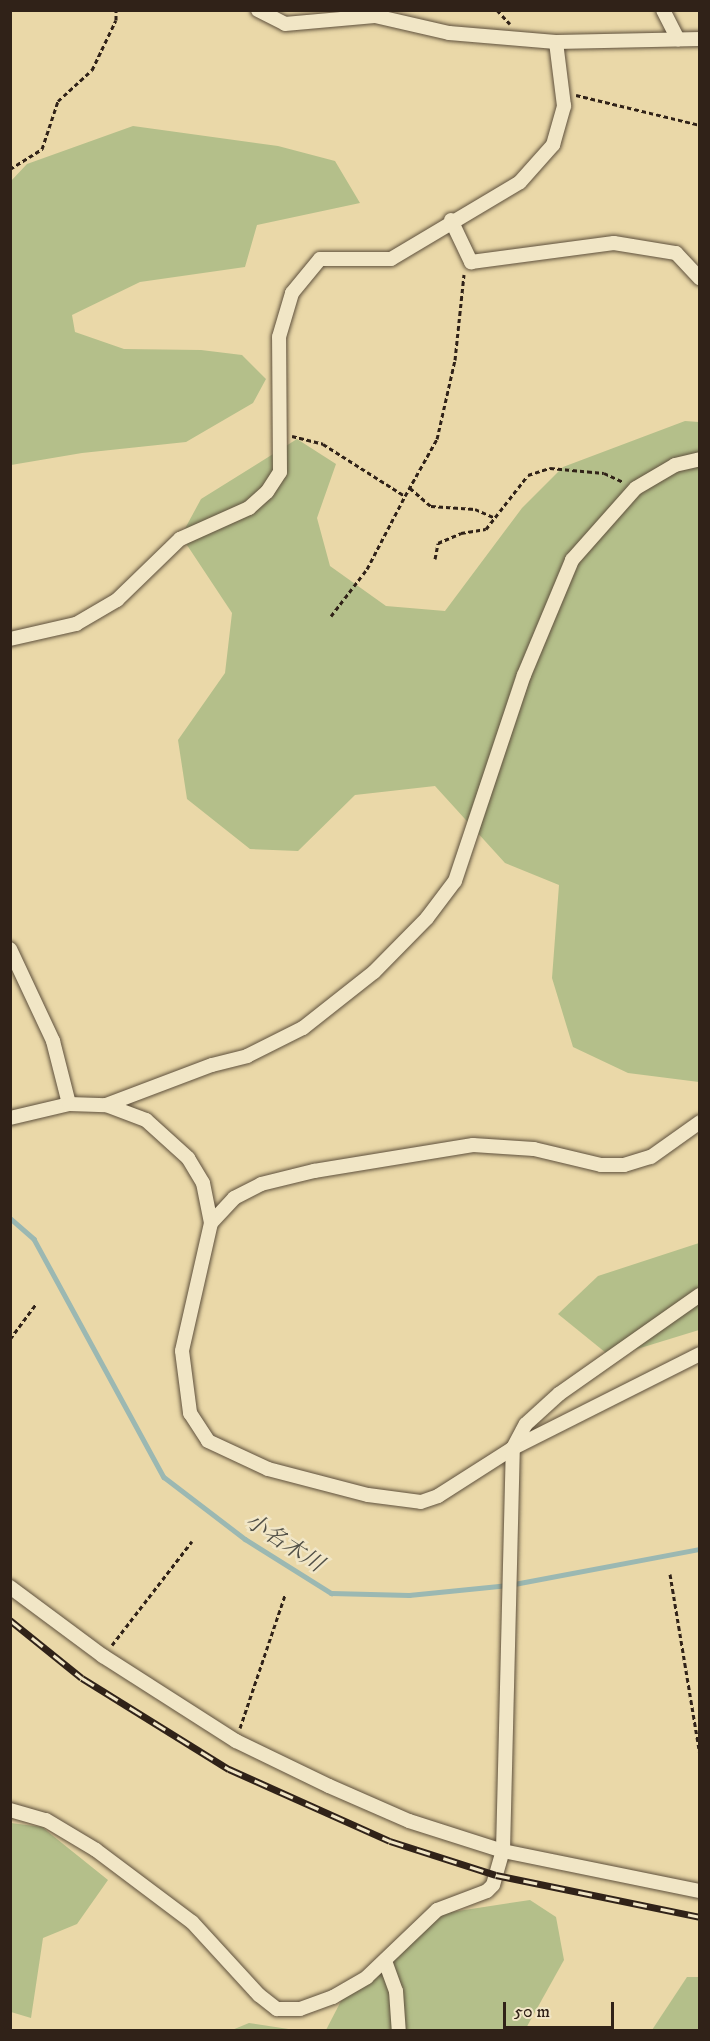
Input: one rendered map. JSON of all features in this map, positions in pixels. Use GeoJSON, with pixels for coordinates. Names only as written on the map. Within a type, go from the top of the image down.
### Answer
{"type":"FeatureCollection","features":[{"type":"Feature","properties":{"kind":"street"},"geometry":{"type":"LineString","coordinates":[[258,10],[285,24],[375,16],[449,33],[556,42],[699,39]]}},
{"type":"Feature","properties":{"kind":"street"},"geometry":{"type":"LineString","coordinates":[[663,10],[678,39]]}},
{"type":"Feature","properties":{"kind":"street"},"geometry":{"type":"LineString","coordinates":[[10,639],[76,624],[117,600],[180,539],[249,508],[267,492],[280,472],[279,337],[292,293],[305,274],[321,259],[391,259],[451,220],[520,182],[553,145],[564,106],[556,42]]}},
{"type":"Feature","properties":{"kind":"street"},"geometry":{"type":"LineString","coordinates":[[451,220],[471,262],[614,243],[676,253],[699,279]]}},
{"type":"Feature","properties":{"kind":"street"},"geometry":{"type":"LineString","coordinates":[[106,1105],[212,1065],[247,1056],[303,1028],[374,972],[427,918],[454,881],[528,665],[572,561],[636,488],[675,465],[699,459]]}},
{"type":"Feature","properties":{"kind":"street"},"geometry":{"type":"LineString","coordinates":[[10,949],[53,1041],[69,1104]]}},
{"type":"Feature","properties":{"kind":"street"},"geometry":{"type":"LineString","coordinates":[[10,1119],[69,1104],[106,1105],[146,1120],[188,1158],[203,1183],[212,1223],[182,1351],[190,1413],[208,1441],[239,1458],[268,1468],[368,1495],[421,1502],[438,1496],[513,1448],[699,1354]]}},
{"type":"Feature","properties":{"kind":"street"},"geometry":{"type":"LineString","coordinates":[[212,1223],[234,1198],[261,1184],[314,1170],[473,1145],[534,1149],[601,1165],[624,1165],[651,1157],[699,1122]]}},
{"type":"Feature","properties":{"kind":"street"},"geometry":{"type":"LineString","coordinates":[[10,1810],[46,1820],[96,1850],[192,1922],[251,1987],[277,2009],[300,2009],[333,1997],[385,1961],[437,1910],[487,1891],[493,1885],[503,1851],[513,1448],[526,1424],[559,1394],[699,1295]]}},
{"type":"Feature","properties":{"kind":"street"},"geometry":{"type":"LineString","coordinates":[[10,1587],[103,1656],[236,1741],[409,1821],[503,1851],[699,1891]]}},
{"type":"Feature","properties":{"kind":"street"},"geometry":{"type":"LineString","coordinates":[[385,1961],[396,1991],[399,2031]]}},
{"type":"Feature","properties":{"kind":"path"},"geometry":{"type":"LineString","coordinates":[[10,169],[42,149],[58,102],[93,70],[116,20],[116,10]]}},
{"type":"Feature","properties":{"kind":"path"},"geometry":{"type":"LineString","coordinates":[[575,95],[699,125]]}},
{"type":"Feature","properties":{"kind":"path"},"geometry":{"type":"LineString","coordinates":[[331,616],[367,569],[437,439],[455,360],[462,277],[471,262]]}},
{"type":"Feature","properties":{"kind":"path"},"geometry":{"type":"LineString","coordinates":[[281,434],[323,444],[405,496]]}},
{"type":"Feature","properties":{"kind":"path"},"geometry":{"type":"LineString","coordinates":[[435,559],[438,543],[461,533],[486,529],[528,475],[550,468],[604,473],[636,488]]}},
{"type":"Feature","properties":{"kind":"path"},"geometry":{"type":"LineString","coordinates":[[410,488],[431,506],[476,509],[495,518]]}},
{"type":"Feature","properties":{"kind":"path"},"geometry":{"type":"LineString","coordinates":[[10,1339],[36,1304]]}},
{"type":"Feature","properties":{"kind":"path"},"geometry":{"type":"LineString","coordinates":[[103,1656],[192,1541]]}},
{"type":"Feature","properties":{"kind":"path"},"geometry":{"type":"LineString","coordinates":[[670,1574],[699,1755]]}},
{"type":"Feature","properties":{"kind":"path"},"geometry":{"type":"LineString","coordinates":[[236,1741],[285,1595]]}},
{"type":"Feature","properties":{"kind":"green space"},"geometry":{"type":"Polygon","coordinates":[[[133,126],[278,146],[335,161],[360,203],[257,225],[245,267],[140,282],[72,315],[75,332],[124,349],[201,350],[242,355],[266,379],[253,403],[186,442],[82,453],[11,465],[11,181],[27,164],[133,126]]]}},
{"type":"Feature","properties":{"kind":"green space"},"geometry":{"type":"Polygon","coordinates":[[[685,421],[699,422],[699,1082],[628,1073],[573,1047],[552,978],[559,885],[505,863],[435,786],[355,795],[298,851],[250,849],[187,799],[178,740],[225,673],[232,613],[181,536],[201,499],[297,439],[336,464],[317,518],[330,566],[386,606],[445,611],[522,508],[563,467],[685,421]]]}},
{"type":"Feature","properties":{"kind":"green space"},"geometry":{"type":"Polygon","coordinates":[[[699,1243],[699,1330],[611,1357],[558,1314],[598,1276],[699,1243]]]}},
{"type":"Feature","properties":{"kind":"green space"},"geometry":{"type":"Polygon","coordinates":[[[11,1823],[42,1827],[108,1880],[77,1924],[43,1938],[31,2018],[11,2012],[11,1823]]]}},
{"type":"Feature","properties":{"kind":"green space"},"geometry":{"type":"Polygon","coordinates":[[[530,1900],[556,1917],[564,1960],[525,2030],[326,2030],[341,2001],[445,1913],[530,1900]]]}},
{"type":"Feature","properties":{"kind":"green space"},"geometry":{"type":"Polygon","coordinates":[[[687,1977],[699,1977],[699,2030],[652,2030],[687,1977]]]}},
{"type":"Feature","properties":{"kind":"green space"},"geometry":{"type":"Polygon","coordinates":[[[249,2023],[295,2030],[232,2030],[249,2023]]]}},
{"type":"Feature","properties":{"kind":"waterway","name":"小名木川"},"geometry":{"type":"LineString","coordinates":[[10,1218],[34,1239],[164,1477],[245,1539],[331,1593],[409,1595],[509,1585],[700,1549]]}},
{"type":"Feature","properties":{"kind":"railway"},"geometry":{"type":"LineString","coordinates":[[10,1620],[82,1678],[229,1769],[390,1841],[496,1875],[700,1917]]}}]}
